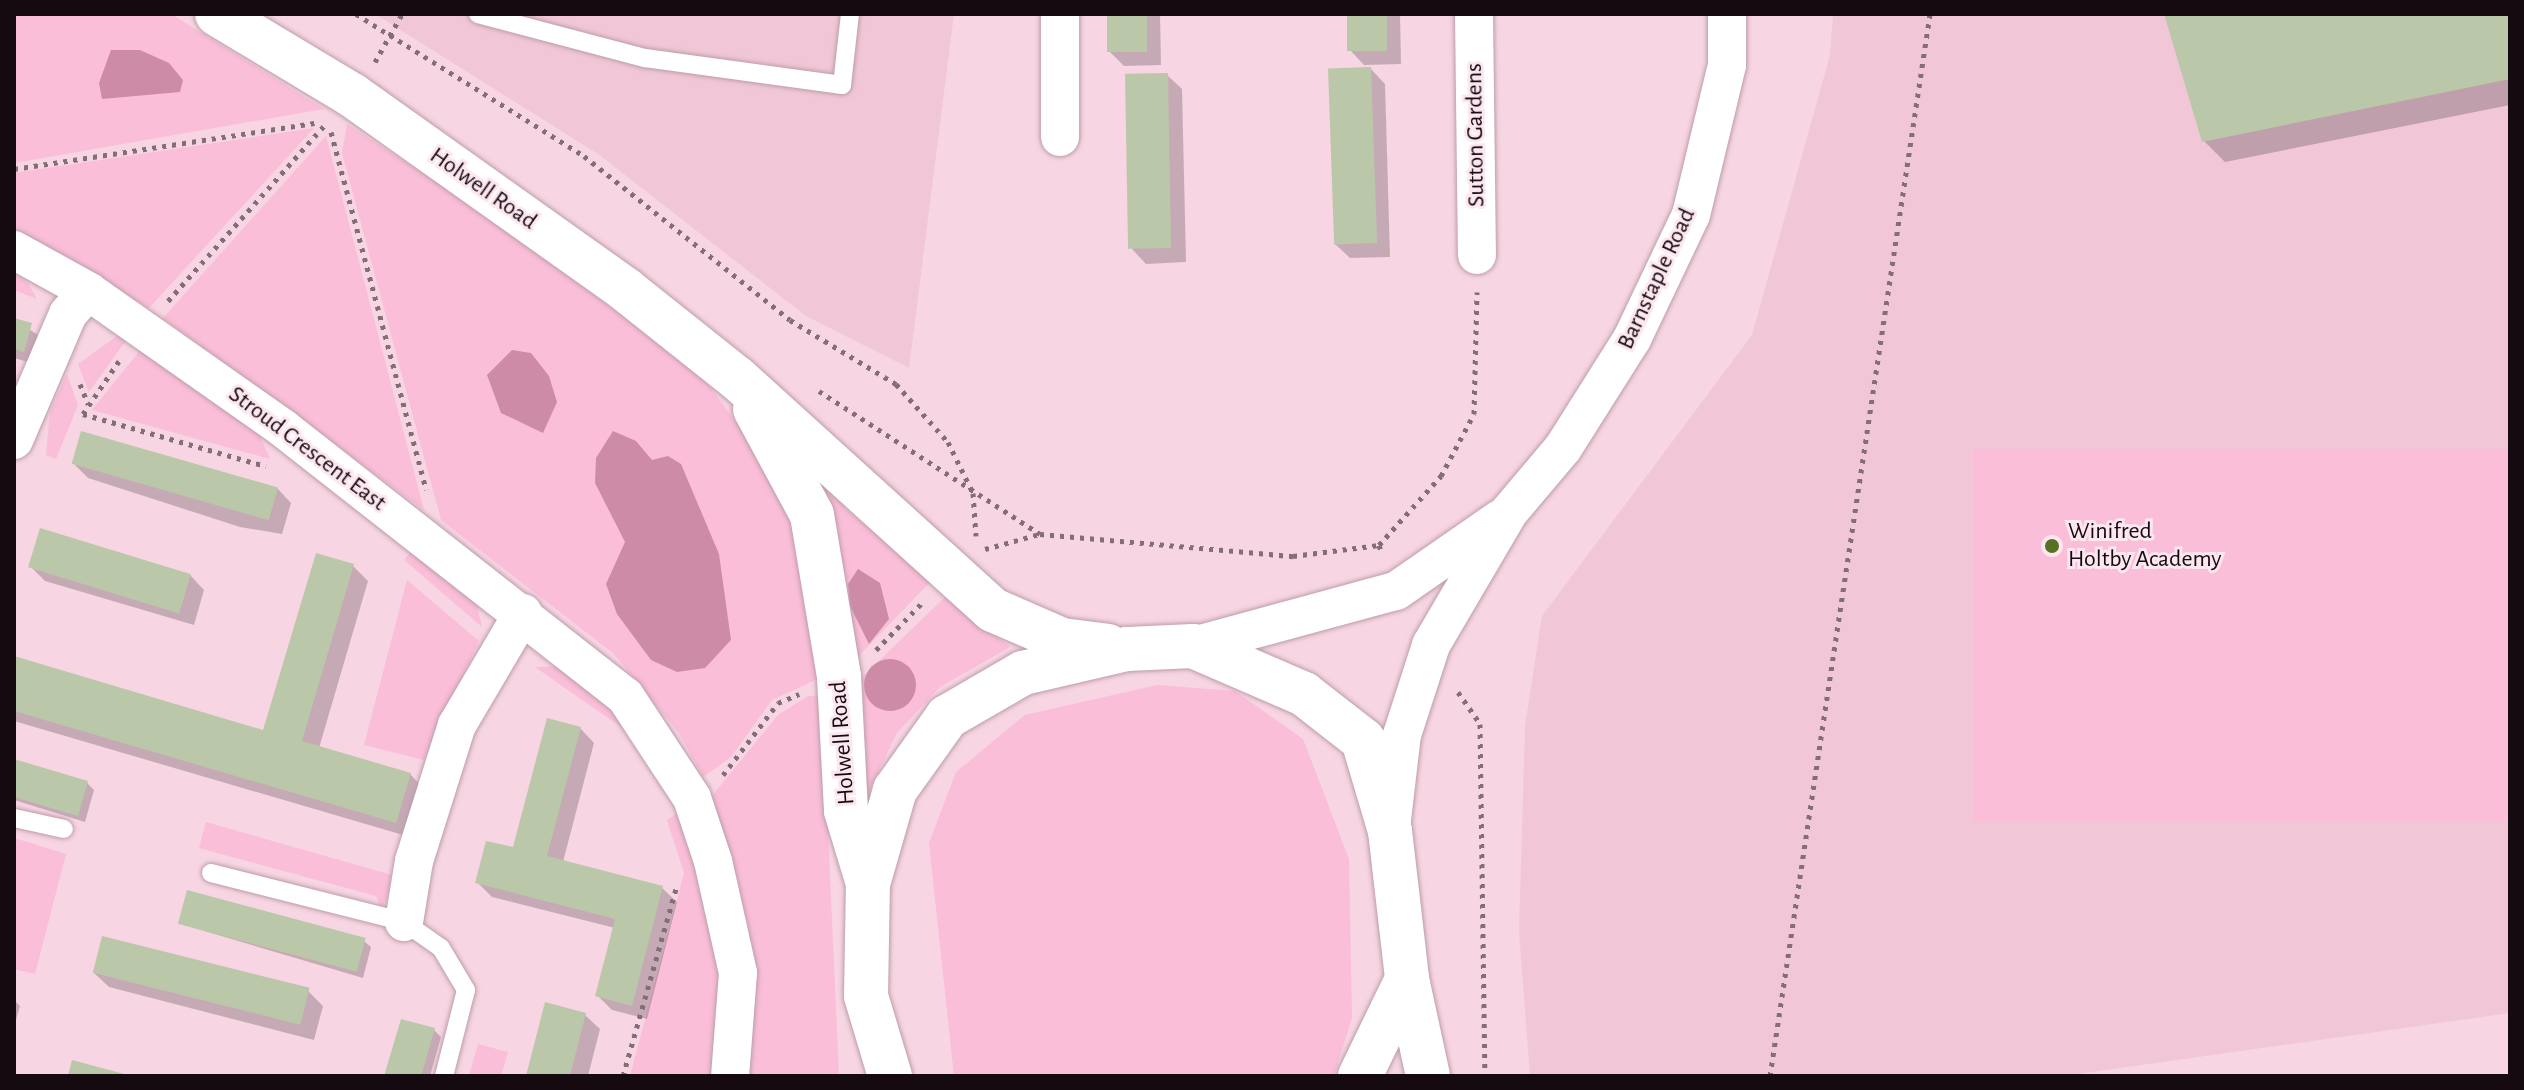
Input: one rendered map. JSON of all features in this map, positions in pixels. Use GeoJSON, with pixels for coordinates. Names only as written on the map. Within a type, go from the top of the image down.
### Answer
{"type":"FeatureCollection","features":[{"type":"Feature","properties":{"kind":"street","name":"Holwell Road"},"geometry":{"type":"LineString","coordinates":[[217,14],[352,95],[738,379],[993,610],[1062,640],[1127,649]]}},
{"type":"Feature","properties":{"kind":"street"},"geometry":{"type":"LineString","coordinates":[[1060,14],[1060,137]]}},
{"type":"Feature","properties":{"kind":"street","name":"Sutton Gardens"},"geometry":{"type":"LineString","coordinates":[[1474,14],[1477,255]]}},
{"type":"Feature","properties":{"kind":"street","name":"Barnstaple Road"},"geometry":{"type":"LineString","coordinates":[[1390,831],[1402,735],[1431,645],[1509,512],[1563,448],[1632,339],[1691,215],[1727,65],[1727,14]]}},
{"type":"Feature","properties":{"kind":"street","name":"Stroud Crescent East"},"geometry":{"type":"LineString","coordinates":[[14,250],[88,291],[418,532],[625,696],[692,798],[738,973],[730,1076]]}},
{"type":"Feature","properties":{"kind":"street"},"geometry":{"type":"LineString","coordinates":[[14,440],[68,314],[88,291]]}},
{"type":"Feature","properties":{"kind":"street","name":"Holwell Road"},"geometry":{"type":"LineString","coordinates":[[738,379],[812,515],[839,677],[846,811],[868,884]]}},
{"type":"Feature","properties":{"kind":"street","name":"Barnstaple Road"},"geometry":{"type":"LineString","coordinates":[[1193,646],[1396,591],[1509,512]]}},
{"type":"Feature","properties":{"kind":"street"},"geometry":{"type":"LineString","coordinates":[[404,922],[414,861],[457,725],[523,613]]}},
{"type":"Feature","properties":{"kind":"street"},"geometry":{"type":"LineString","coordinates":[[867,1076],[868,884],[895,790],[947,717],[1023,673],[1127,649],[1193,646],[1304,694],[1363,740],[1390,831],[1407,979],[1428,1076]]}},
{"type":"Feature","properties":{"kind":"street"},"geometry":{"type":"LineString","coordinates":[[1360,1076],[1407,979]]}},
{"type":"Feature","properties":{"kind":"street"},"geometry":{"type":"LineString","coordinates":[[866,996],[890,1076]]}},
{"type":"Feature","properties":{"kind":"lane"},"geometry":{"type":"LineString","coordinates":[[478,14],[645,58],[842,85],[850,14]]}},
{"type":"Feature","properties":{"kind":"lane"},"geometry":{"type":"LineString","coordinates":[[14,818],[64,829]]}},
{"type":"Feature","properties":{"kind":"lane"},"geometry":{"type":"LineString","coordinates":[[211,873],[404,922],[441,948],[466,990],[444,1076]]}},
{"type":"Feature","properties":{"kind":"path"},"geometry":{"type":"LineString","coordinates":[[356,14],[584,156],[790,320],[896,384]]}},
{"type":"Feature","properties":{"kind":"path"},"geometry":{"type":"LineString","coordinates":[[1770,1076],[1930,14]]}},
{"type":"Feature","properties":{"kind":"path"},"geometry":{"type":"LineString","coordinates":[[358,61],[384,77]]}},
{"type":"Feature","properties":{"kind":"path"},"geometry":{"type":"LineString","coordinates":[[14,169],[328,121],[432,511],[418,532]]}},
{"type":"Feature","properties":{"kind":"path"},"geometry":{"type":"LineString","coordinates":[[977,551],[1040,534],[1293,556],[1379,545],[1441,476],[1474,414],[1477,255]]}},
{"type":"Feature","properties":{"kind":"path"},"geometry":{"type":"LineString","coordinates":[[805,381],[1040,534]]}},
{"type":"Feature","properties":{"kind":"path"},"geometry":{"type":"LineString","coordinates":[[1379,545],[1396,591]]}},
{"type":"Feature","properties":{"kind":"path"},"geometry":{"type":"LineString","coordinates":[[1431,645],[1480,724],[1485,1076]]}},
{"type":"Feature","properties":{"kind":"path"},"geometry":{"type":"LineString","coordinates":[[623,1076],[679,875]]}},
{"type":"Feature","properties":{"kind":"shaded area"},"geometry":{"type":"Polygon","coordinates":[[[14,14],[171,14],[324,109],[14,163],[14,14]]]}},
{"type":"Feature","properties":{"kind":"shaded area"},"geometry":{"type":"Polygon","coordinates":[[[375,14],[954,14],[909,368],[806,316],[598,154],[375,14]]]}},
{"type":"Feature","properties":{"kind":"shaded area","name":"Winifred Holtby Academy"},"geometry":{"type":"Polygon","coordinates":[[[1833,14],[2510,14],[2510,1013],[2064,1076],[1530,1076],[1519,932],[1525,726],[1542,616],[1752,335],[1830,55],[1833,14]]]}},
{"type":"Feature","properties":{"kind":"shaded area"},"geometry":{"type":"Polygon","coordinates":[[[111,50],[140,50],[169,63],[183,80],[180,92],[102,99],[99,83],[111,50]]]}},
{"type":"Feature","properties":{"kind":"shaded area"},"geometry":{"type":"Polygon","coordinates":[[[347,124],[514,233],[706,381],[785,491],[822,677],[772,700],[731,757],[703,777],[679,733],[614,654],[441,520],[342,153],[347,124]]]}},
{"type":"Feature","properties":{"kind":"shaded area"},"geometry":{"type":"Polygon","coordinates":[[[314,128],[149,308],[14,230],[14,173],[314,128]]]}},
{"type":"Feature","properties":{"kind":"shaded area"},"geometry":{"type":"Polygon","coordinates":[[[326,136],[424,510],[163,318],[326,136]]]}},
{"type":"Feature","properties":{"kind":"shaded area"},"geometry":{"type":"Polygon","coordinates":[[[14,273],[28,283],[37,299],[14,290],[14,273]]]}},
{"type":"Feature","properties":{"kind":"shaded area"},"geometry":{"type":"Polygon","coordinates":[[[124,331],[132,332],[89,392],[78,364],[124,331]]]}},
{"type":"Feature","properties":{"kind":"shaded area"},"geometry":{"type":"Polygon","coordinates":[[[146,343],[256,427],[270,459],[92,410],[146,343]]]}},
{"type":"Feature","properties":{"kind":"shaded area"},"geometry":{"type":"Polygon","coordinates":[[[512,350],[531,353],[549,376],[557,402],[543,433],[501,413],[487,375],[512,350]]]}},
{"type":"Feature","properties":{"kind":"shaded area"},"geometry":{"type":"Polygon","coordinates":[[[67,374],[78,405],[56,459],[46,455],[50,412],[67,374]]]}},
{"type":"Feature","properties":{"kind":"shaded area"},"geometry":{"type":"Polygon","coordinates":[[[613,431],[636,441],[652,460],[668,456],[681,464],[719,554],[731,640],[705,668],[677,672],[651,660],[617,614],[606,584],[625,542],[595,483],[596,458],[613,431]]]}},
{"type":"Feature","properties":{"kind":"shaded area"},"geometry":{"type":"Polygon","coordinates":[[[1974,449],[2510,449],[2510,821],[1974,821],[1974,449]]]}},
{"type":"Feature","properties":{"kind":"shaded area"},"geometry":{"type":"Polygon","coordinates":[[[807,464],[854,497],[844,508],[933,579],[852,663],[807,464]]]}},
{"type":"Feature","properties":{"kind":"shaded area"},"geometry":{"type":"Polygon","coordinates":[[[414,548],[475,597],[482,627],[404,560],[414,548]]]}},
{"type":"Feature","properties":{"kind":"shaded area"},"geometry":{"type":"Polygon","coordinates":[[[858,569],[880,583],[889,619],[869,644],[850,606],[848,584],[858,569]]]}},
{"type":"Feature","properties":{"kind":"shaded area"},"geometry":{"type":"Polygon","coordinates":[[[407,580],[479,641],[424,760],[364,745],[407,580]]]}},
{"type":"Feature","properties":{"kind":"shaded area"},"geometry":{"type":"Polygon","coordinates":[[[946,596],[1010,647],[940,687],[897,733],[869,791],[859,788],[852,687],[946,596]]]}},
{"type":"Feature","properties":{"kind":"shaded area"},"geometry":{"type":"Polygon","coordinates":[[[890,659],[908,667],[916,685],[908,703],[890,711],[872,703],[864,685],[872,667],[890,659]]]}},
{"type":"Feature","properties":{"kind":"shaded area"},"geometry":{"type":"Polygon","coordinates":[[[564,666],[599,693],[631,734],[535,667],[564,666]]]}},
{"type":"Feature","properties":{"kind":"shaded area"},"geometry":{"type":"Polygon","coordinates":[[[1157,685],[1235,691],[1303,739],[1349,859],[1352,1018],[1334,1076],[954,1076],[929,843],[956,772],[1025,715],[1157,685]]]}},
{"type":"Feature","properties":{"kind":"shaded area"},"geometry":{"type":"Polygon","coordinates":[[[808,696],[822,696],[839,1076],[749,1076],[754,990],[748,924],[711,797],[778,715],[808,696]]]}},
{"type":"Feature","properties":{"kind":"shaded area"},"geometry":{"type":"Polygon","coordinates":[[[676,814],[696,852],[720,981],[712,1076],[630,1076],[684,873],[667,820],[676,814]]]}},
{"type":"Feature","properties":{"kind":"shaded area"},"geometry":{"type":"Polygon","coordinates":[[[206,822],[392,875],[387,899],[381,908],[376,896],[199,848],[206,822]]]}},
{"type":"Feature","properties":{"kind":"shaded area"},"geometry":{"type":"Polygon","coordinates":[[[14,838],[66,854],[35,974],[14,969],[14,838]]]}},
{"type":"Feature","properties":{"kind":"shaded area"},"geometry":{"type":"Polygon","coordinates":[[[478,1044],[508,1052],[501,1076],[469,1076],[478,1044]]]}},
{"type":"Feature","properties":{"kind":"building"},"geometry":{"type":"Polygon","coordinates":[[[1107,14],[1147,14],[1147,52],[1107,52],[1107,14]]]}},
{"type":"Feature","properties":{"kind":"building"},"geometry":{"type":"Polygon","coordinates":[[[1347,14],[1387,14],[1387,51],[1347,51],[1347,14]]]}},
{"type":"Feature","properties":{"kind":"building"},"geometry":{"type":"Polygon","coordinates":[[[2164,14],[2510,14],[2510,79],[2202,142],[2164,14]]]}},
{"type":"Feature","properties":{"kind":"building"},"geometry":{"type":"Polygon","coordinates":[[[1371,67],[1377,243],[1334,244],[1328,69],[1371,67]]]}},
{"type":"Feature","properties":{"kind":"building"},"geometry":{"type":"Polygon","coordinates":[[[1168,73],[1171,248],[1128,249],[1125,74],[1168,73]]]}},
{"type":"Feature","properties":{"kind":"building"},"geometry":{"type":"Polygon","coordinates":[[[14,318],[32,323],[24,352],[14,349],[14,318]]]}},
{"type":"Feature","properties":{"kind":"building"},"geometry":{"type":"Polygon","coordinates":[[[81,431],[278,488],[269,520],[72,464],[81,431]]]}},
{"type":"Feature","properties":{"kind":"building"},"geometry":{"type":"Polygon","coordinates":[[[40,528],[191,574],[179,613],[28,567],[40,528]]]}},
{"type":"Feature","properties":{"kind":"building"},"geometry":{"type":"Polygon","coordinates":[[[316,553],[354,564],[302,741],[411,773],[396,823],[14,711],[14,656],[263,730],[316,553]]]}},
{"type":"Feature","properties":{"kind":"building"},"geometry":{"type":"Polygon","coordinates":[[[547,718],[581,727],[547,856],[663,886],[632,1006],[595,996],[615,919],[475,883],[486,841],[513,847],[547,718]]]}},
{"type":"Feature","properties":{"kind":"building"},"geometry":{"type":"Polygon","coordinates":[[[14,759],[88,781],[78,816],[14,797],[14,759]]]}},
{"type":"Feature","properties":{"kind":"building"},"geometry":{"type":"Polygon","coordinates":[[[187,890],[366,938],[357,972],[178,924],[187,890]]]}},
{"type":"Feature","properties":{"kind":"building"},"geometry":{"type":"Polygon","coordinates":[[[102,936],[310,988],[300,1025],[93,973],[102,936]]]}},
{"type":"Feature","properties":{"kind":"building"},"geometry":{"type":"Polygon","coordinates":[[[545,1002],[586,1013],[570,1076],[526,1076],[545,1002]]]}},
{"type":"Feature","properties":{"kind":"building"},"geometry":{"type":"Polygon","coordinates":[[[401,1019],[435,1028],[421,1076],[384,1076],[401,1019]]]}},
{"type":"Feature","properties":{"kind":"building"},"geometry":{"type":"Polygon","coordinates":[[[72,1060],[128,1075],[128,1076],[68,1076],[72,1060]]]}},
{"type":"Feature","properties":{"kind":"place","name":"Winifred Holtby Academy"},"geometry":{"type":"Point","coordinates":[2052,546]}}]}
